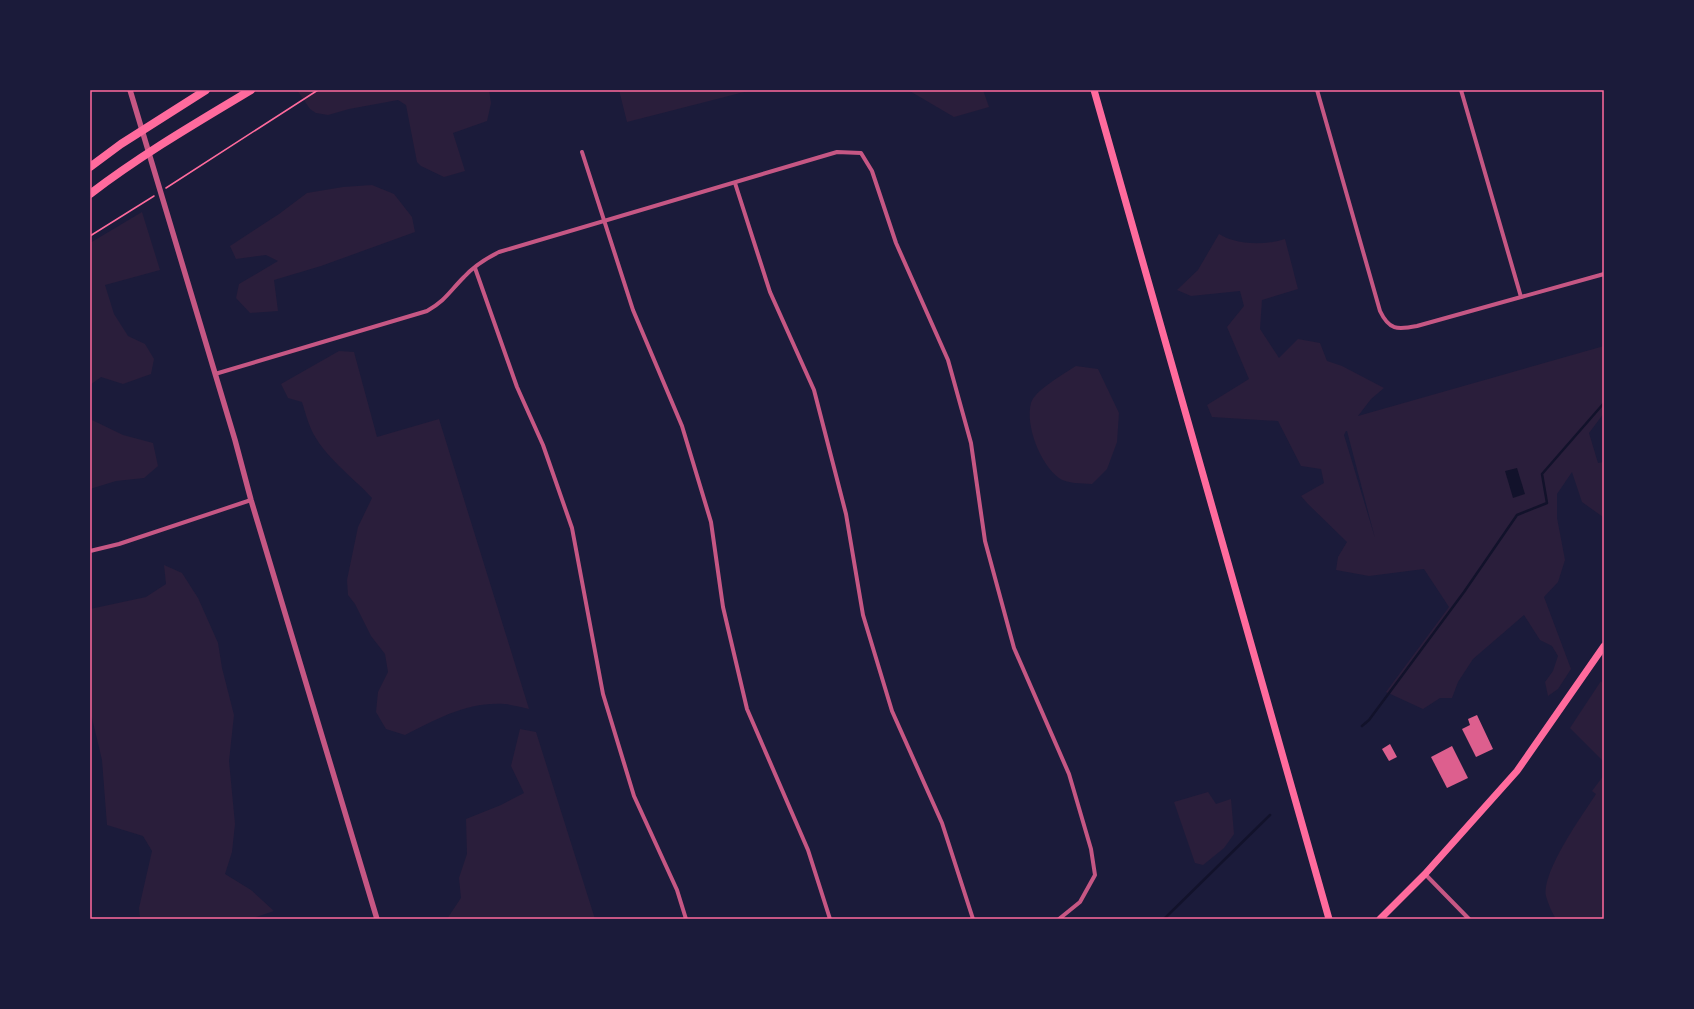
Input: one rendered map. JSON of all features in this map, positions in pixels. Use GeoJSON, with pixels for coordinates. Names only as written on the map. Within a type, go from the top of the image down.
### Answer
{"type":"FeatureCollection","features":[{"type":"Feature","properties":{"kind":"highway"},"geometry":{"type":"LineString","coordinates":[[90,167],[121,144],[206,90]]}},
{"type":"Feature","properties":{"kind":"highway"},"geometry":{"type":"LineString","coordinates":[[90,194],[165,141],[251,90]]}},
{"type":"Feature","properties":{"kind":"main road"},"geometry":{"type":"LineString","coordinates":[[1094,90],[1330,917]]}},
{"type":"Feature","properties":{"kind":"main road"},"geometry":{"type":"LineString","coordinates":[[1380,918],[1425,874],[1517,771],[1604,646]]}},
{"type":"Feature","properties":{"kind":"street"},"geometry":{"type":"LineString","coordinates":[[130,90],[377,919]]}},
{"type":"Feature","properties":{"kind":"street"},"geometry":{"type":"LineString","coordinates":[[1317,90],[1380,311],[1384,320],[1393,328],[1405,328],[1604,274]]}},
{"type":"Feature","properties":{"kind":"street"},"geometry":{"type":"LineString","coordinates":[[1461,90],[1521,297]]}},
{"type":"Feature","properties":{"kind":"street"},"geometry":{"type":"LineString","coordinates":[[582,152],[633,310],[682,426],[711,522],[723,607],[747,709],[808,850],[830,919]]}},
{"type":"Feature","properties":{"kind":"street"},"geometry":{"type":"LineString","coordinates":[[215,374],[427,311],[441,303],[464,276],[489,257],[499,252],[837,152],[861,153],[872,171],[896,243],[948,360],[971,443],[985,541],[1014,648],[1068,774],[1091,849],[1096,876],[1080,902],[1060,919]]}},
{"type":"Feature","properties":{"kind":"street"},"geometry":{"type":"LineString","coordinates":[[735,183],[770,292],[814,390],[846,514],[863,615],[892,711],[942,823],[973,919]]}},
{"type":"Feature","properties":{"kind":"street"},"geometry":{"type":"LineString","coordinates":[[475,268],[517,387],[543,445],[572,528],[603,694],[634,796],[677,890],[686,919]]}},
{"type":"Feature","properties":{"kind":"street"},"geometry":{"type":"LineString","coordinates":[[90,550],[119,544],[251,500]]}},
{"type":"Feature","properties":{"kind":"street"},"geometry":{"type":"LineString","coordinates":[[1425,874],[1469,919]]}},
{"type":"Feature","properties":{"kind":"path"},"geometry":{"type":"LineString","coordinates":[[166,188],[318,90]]}},
{"type":"Feature","properties":{"kind":"path"},"geometry":{"type":"LineString","coordinates":[[90,236],[155,195]]}},
{"type":"Feature","properties":{"kind":"shaded area"},"geometry":{"type":"Polygon","coordinates":[[[297,90],[489,90],[491,103],[487,121],[453,133],[465,171],[444,177],[421,166],[417,162],[406,105],[398,100],[349,109],[328,115],[316,113],[310,109],[297,90]]]}},
{"type":"Feature","properties":{"kind":"shaded area"},"geometry":{"type":"Polygon","coordinates":[[[619,90],[752,90],[627,122],[619,90]]]}},
{"type":"Feature","properties":{"kind":"shaded area"},"geometry":{"type":"Polygon","coordinates":[[[908,90],[983,90],[989,107],[954,117],[908,90]]]}},
{"type":"Feature","properties":{"kind":"shaded area"},"geometry":{"type":"Polygon","coordinates":[[[372,185],[394,194],[412,217],[415,232],[321,266],[274,280],[278,311],[250,313],[236,298],[239,284],[278,261],[266,255],[236,259],[230,246],[279,214],[307,193],[343,187],[372,185]]]}},
{"type":"Feature","properties":{"kind":"shaded area"},"geometry":{"type":"Polygon","coordinates":[[[142,212],[160,270],[105,285],[114,314],[128,336],[145,344],[154,359],[151,374],[123,384],[101,377],[90,385],[90,243],[142,212]]]}},
{"type":"Feature","properties":{"kind":"shaded area"},"geometry":{"type":"Polygon","coordinates":[[[1219,234],[1239,242],[1266,243],[1285,239],[1298,289],[1262,300],[1260,329],[1279,358],[1298,339],[1320,343],[1327,361],[1342,366],[1384,388],[1371,399],[1358,416],[1604,346],[1604,413],[1589,433],[1598,463],[1604,462],[1604,523],[1603,517],[1582,502],[1572,472],[1557,494],[1557,518],[1565,560],[1558,582],[1544,597],[1571,669],[1558,689],[1548,696],[1545,682],[1553,671],[1558,656],[1552,646],[1540,640],[1524,615],[1473,659],[1458,682],[1452,698],[1440,698],[1423,709],[1386,692],[1449,607],[1424,569],[1369,576],[1336,570],[1338,557],[1347,542],[1301,496],[1324,483],[1321,469],[1301,466],[1278,421],[1212,417],[1207,405],[1249,379],[1227,327],[1244,306],[1240,291],[1191,296],[1177,290],[1198,270],[1219,234]],[[1347,431],[1344,435],[1375,538],[1347,431]]]}},
{"type":"Feature","properties":{"kind":"shaded area"},"geometry":{"type":"Polygon","coordinates":[[[339,351],[354,352],[377,437],[439,419],[529,709],[505,704],[479,705],[453,712],[405,735],[386,729],[376,712],[378,692],[388,672],[385,654],[371,636],[355,604],[348,595],[347,580],[358,527],[372,498],[323,448],[311,429],[302,402],[288,398],[281,384],[339,351]]]}},
{"type":"Feature","properties":{"kind":"shaded area"},"geometry":{"type":"Polygon","coordinates":[[[1076,366],[1098,369],[1119,413],[1117,442],[1107,469],[1092,484],[1075,483],[1062,480],[1052,472],[1040,454],[1032,433],[1030,422],[1031,403],[1038,393],[1050,383],[1076,366]]]}},
{"type":"Feature","properties":{"kind":"shaded area"},"geometry":{"type":"Polygon","coordinates":[[[90,407],[92,420],[123,435],[153,443],[158,466],[144,478],[116,481],[90,489],[90,407]]]}},
{"type":"Feature","properties":{"kind":"shaded area"},"geometry":{"type":"Polygon","coordinates":[[[1517,468],[1525,494],[1513,498],[1505,471],[1517,468]]]}},
{"type":"Feature","properties":{"kind":"shaded area"},"geometry":{"type":"Polygon","coordinates":[[[164,565],[182,573],[198,598],[218,643],[222,668],[234,715],[229,761],[235,824],[232,852],[225,874],[251,890],[274,911],[250,919],[140,919],[139,908],[152,851],[143,836],[107,825],[102,760],[90,714],[90,609],[146,597],[166,584],[164,565]]]}},
{"type":"Feature","properties":{"kind":"shaded area"},"geometry":{"type":"Polygon","coordinates":[[[1601,681],[1604,685],[1604,762],[1570,728],[1601,681]]]}},
{"type":"Feature","properties":{"kind":"shaded area"},"geometry":{"type":"Polygon","coordinates":[[[520,729],[536,732],[595,919],[447,919],[461,898],[459,878],[467,854],[466,819],[501,805],[524,793],[511,766],[520,729]]]}},
{"type":"Feature","properties":{"kind":"shaded area"},"geometry":{"type":"Polygon","coordinates":[[[1604,775],[1604,919],[1556,919],[1546,896],[1546,885],[1550,873],[1564,844],[1596,794],[1592,791],[1604,775]]]}},
{"type":"Feature","properties":{"kind":"shaded area"},"geometry":{"type":"Polygon","coordinates":[[[1208,792],[1216,804],[1231,799],[1234,834],[1224,848],[1203,865],[1195,863],[1174,802],[1208,792]]]}},
{"type":"Feature","properties":{"kind":"building"},"geometry":{"type":"Polygon","coordinates":[[[1477,715],[1493,749],[1476,757],[1462,729],[1470,725],[1468,719],[1477,715]]]}},
{"type":"Feature","properties":{"kind":"building"},"geometry":{"type":"Polygon","coordinates":[[[1390,744],[1397,757],[1389,761],[1382,749],[1390,744]]]}},
{"type":"Feature","properties":{"kind":"building"},"geometry":{"type":"Polygon","coordinates":[[[1452,746],[1468,778],[1447,788],[1431,757],[1452,746]]]}},
{"type":"Feature","properties":{"kind":"waterway"},"geometry":{"type":"LineString","coordinates":[[1362,726],[1369,720],[1464,592],[1517,515],[1547,503],[1542,474],[1604,403]]}},
{"type":"Feature","properties":{"kind":"waterway"},"geometry":{"type":"LineString","coordinates":[[1164,919],[1270,815]]}}]}
